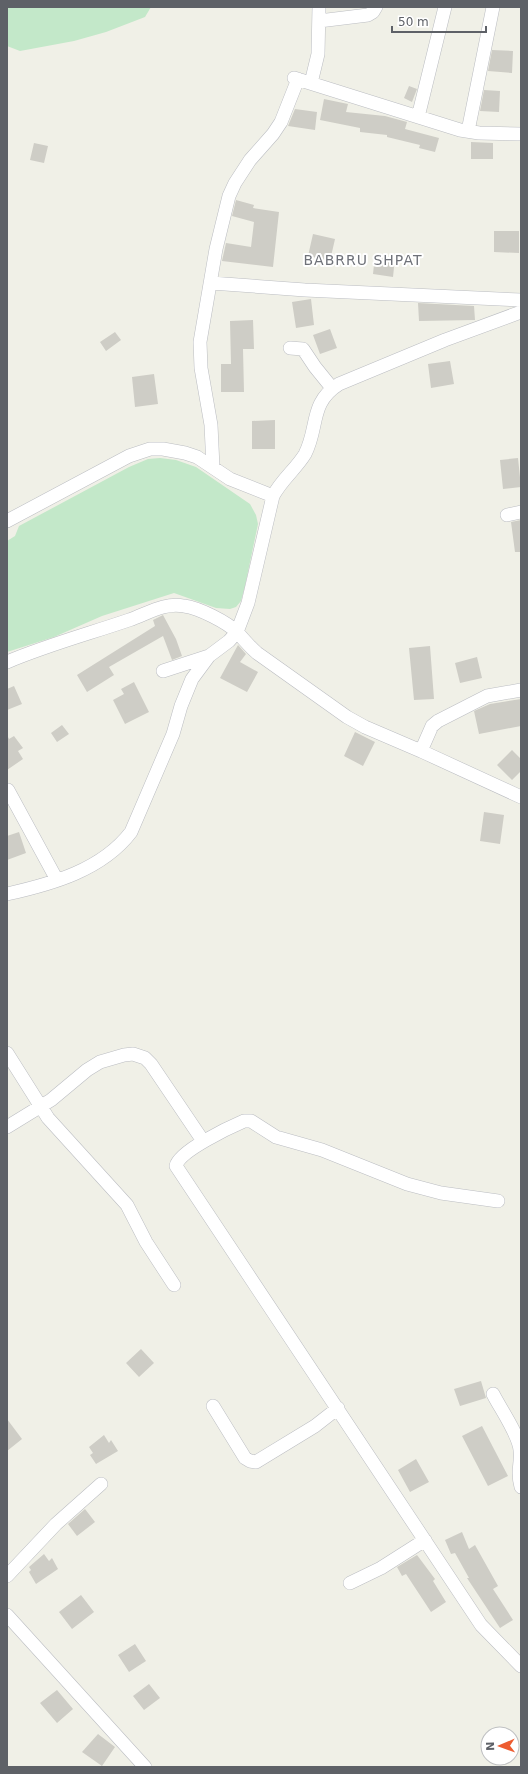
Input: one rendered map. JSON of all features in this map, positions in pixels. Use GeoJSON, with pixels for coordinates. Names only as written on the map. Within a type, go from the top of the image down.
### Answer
{"type":"FeatureCollection","features":[{"type":"Feature","properties":{"kind":"street"},"geometry":{"type":"LineString","coordinates":[[311,83],[318,54],[319,7]]}},
{"type":"Feature","properties":{"kind":"street"},"geometry":{"type":"LineString","coordinates":[[319,21],[368,15],[373,12],[376,7]]}},
{"type":"Feature","properties":{"kind":"street"},"geometry":{"type":"LineString","coordinates":[[418,117],[445,7]]}},
{"type":"Feature","properties":{"kind":"street"},"geometry":{"type":"LineString","coordinates":[[468,131],[493,7]]}},
{"type":"Feature","properties":{"kind":"street"},"geometry":{"type":"LineString","coordinates":[[213,467],[211,425],[199,355],[203,322],[216,249],[229,196],[235,183],[250,160],[273,134],[281,122],[296,78],[445,126],[468,131],[495,134],[521,134]]}},
{"type":"Feature","properties":{"kind":"street"},"geometry":{"type":"LineString","coordinates":[[211,283],[305,290],[521,300]]}},
{"type":"Feature","properties":{"kind":"street"},"geometry":{"type":"LineString","coordinates":[[7,894],[57,880],[93,864],[109,854],[122,843],[131,832],[173,734],[186,691],[199,668],[209,656],[229,641],[237,632],[248,603],[273,496],[278,485],[304,454],[320,402],[326,393],[339,384],[444,340],[521,312]]}},
{"type":"Feature","properties":{"kind":"street"},"geometry":{"type":"LineString","coordinates":[[290,348],[303,349],[332,388]]}},
{"type":"Feature","properties":{"kind":"street"},"geometry":{"type":"LineString","coordinates":[[8,522],[140,452],[150,449],[163,449],[186,453],[197,457],[230,479],[273,496]]}},
{"type":"Feature","properties":{"kind":"street"},"geometry":{"type":"LineString","coordinates":[[507,515],[521,512]]}},
{"type":"Feature","properties":{"kind":"street"},"geometry":{"type":"LineString","coordinates":[[7,662],[58,642],[129,620],[167,605],[184,606],[212,616],[237,632],[257,653],[347,717],[521,797]]}},
{"type":"Feature","properties":{"kind":"street"},"geometry":{"type":"LineString","coordinates":[[163,671],[209,656]]}},
{"type":"Feature","properties":{"kind":"street"},"geometry":{"type":"LineString","coordinates":[[422,751],[432,726],[438,721],[487,696],[521,690]]}},
{"type":"Feature","properties":{"kind":"street"},"geometry":{"type":"LineString","coordinates":[[8,790],[57,880]]}},
{"type":"Feature","properties":{"kind":"street"},"geometry":{"type":"LineString","coordinates":[[7,1053],[39,1106],[60,1132],[127,1205],[146,1242],[174,1285]]}},
{"type":"Feature","properties":{"kind":"street"},"geometry":{"type":"LineString","coordinates":[[7,1127],[51,1100],[87,1070],[100,1062],[133,1054],[140,1055],[151,1064],[203,1141]]}},
{"type":"Feature","properties":{"kind":"street"},"geometry":{"type":"LineString","coordinates":[[498,1201],[441,1193],[407,1184],[322,1150],[276,1137],[251,1121],[244,1121],[203,1141],[177,1163],[177,1168],[218,1227],[338,1408],[377,1470],[481,1625],[521,1666]]}},
{"type":"Feature","properties":{"kind":"street"},"geometry":{"type":"LineString","coordinates":[[493,1394],[518,1441],[520,1449],[518,1477],[521,1487]]}},
{"type":"Feature","properties":{"kind":"street"},"geometry":{"type":"LineString","coordinates":[[213,1406],[245,1458],[250,1462],[256,1462],[314,1426],[338,1408]]}},
{"type":"Feature","properties":{"kind":"street"},"geometry":{"type":"LineString","coordinates":[[7,1576],[56,1524],[101,1484]]}},
{"type":"Feature","properties":{"kind":"street"},"geometry":{"type":"LineString","coordinates":[[350,1583],[381,1568],[425,1540]]}},
{"type":"Feature","properties":{"kind":"street"},"geometry":{"type":"LineString","coordinates":[[7,1615],[145,1767]]}},
{"type":"Feature","properties":{"kind":"green space"},"geometry":{"type":"Polygon","coordinates":[[[7,7],[151,7],[145,17],[106,32],[74,41],[20,51],[7,46],[7,7]]]}},
{"type":"Feature","properties":{"kind":"green space"},"geometry":{"type":"Polygon","coordinates":[[[160,458],[176,460],[196,467],[250,504],[256,515],[258,524],[241,601],[236,607],[230,609],[216,608],[174,593],[102,616],[54,637],[7,652],[7,541],[15,536],[19,526],[129,467],[148,459],[160,458]]]}},
{"type":"Feature","properties":{"kind":"building"},"geometry":{"type":"Polygon","coordinates":[[[492,50],[513,51],[512,73],[488,71],[492,50]]]}},
{"type":"Feature","properties":{"kind":"building"},"geometry":{"type":"Polygon","coordinates":[[[409,86],[417,89],[412,102],[404,98],[409,86]]]}},
{"type":"Feature","properties":{"kind":"building"},"geometry":{"type":"Polygon","coordinates":[[[484,90],[500,91],[499,112],[480,111],[484,90]]]}},
{"type":"Feature","properties":{"kind":"building"},"geometry":{"type":"Polygon","coordinates":[[[324,99],[348,104],[346,112],[385,116],[407,122],[405,129],[439,138],[435,152],[419,148],[420,145],[387,137],[387,135],[360,132],[360,128],[320,120],[324,99]]]}},
{"type":"Feature","properties":{"kind":"building"},"geometry":{"type":"Polygon","coordinates":[[[295,109],[317,112],[315,130],[288,126],[295,109]]]}},
{"type":"Feature","properties":{"kind":"building"},"geometry":{"type":"Polygon","coordinates":[[[471,142],[493,143],[493,159],[471,159],[471,142]]]}},
{"type":"Feature","properties":{"kind":"building"},"geometry":{"type":"Polygon","coordinates":[[[34,143],[48,146],[44,163],[30,160],[34,143]]]}},
{"type":"Feature","properties":{"kind":"building"},"geometry":{"type":"Polygon","coordinates":[[[236,200],[254,205],[253,208],[279,212],[273,267],[222,261],[226,243],[251,247],[254,222],[232,216],[236,200]]]}},
{"type":"Feature","properties":{"kind":"building"},"geometry":{"type":"Polygon","coordinates":[[[494,231],[519,231],[519,253],[494,252],[494,231]]]}},
{"type":"Feature","properties":{"kind":"building"},"geometry":{"type":"Polygon","coordinates":[[[313,234],[335,239],[330,261],[308,256],[313,234]]]}},
{"type":"Feature","properties":{"kind":"building"},"geometry":{"type":"Polygon","coordinates":[[[375,255],[395,258],[393,277],[373,274],[375,255]]]}},
{"type":"Feature","properties":{"kind":"building"},"geometry":{"type":"Polygon","coordinates":[[[311,299],[314,325],[296,328],[292,302],[311,299]]]}},
{"type":"Feature","properties":{"kind":"building"},"geometry":{"type":"Polygon","coordinates":[[[418,303],[474,306],[475,320],[419,321],[418,303]]]}},
{"type":"Feature","properties":{"kind":"building"},"geometry":{"type":"Polygon","coordinates":[[[253,320],[254,349],[243,349],[244,392],[221,392],[221,364],[231,364],[230,321],[253,320]]]}},
{"type":"Feature","properties":{"kind":"building"},"geometry":{"type":"Polygon","coordinates":[[[330,329],[337,348],[320,354],[313,335],[330,329]]]}},
{"type":"Feature","properties":{"kind":"building"},"geometry":{"type":"Polygon","coordinates":[[[115,332],[121,340],[106,351],[100,342],[115,332]]]}},
{"type":"Feature","properties":{"kind":"building"},"geometry":{"type":"Polygon","coordinates":[[[450,361],[454,384],[431,388],[428,364],[450,361]]]}},
{"type":"Feature","properties":{"kind":"building"},"geometry":{"type":"Polygon","coordinates":[[[154,374],[158,404],[135,407],[132,377],[154,374]]]}},
{"type":"Feature","properties":{"kind":"building"},"geometry":{"type":"Polygon","coordinates":[[[275,420],[275,449],[252,449],[252,421],[275,420]]]}},
{"type":"Feature","properties":{"kind":"building"},"geometry":{"type":"Polygon","coordinates":[[[518,458],[521,487],[503,489],[500,460],[518,458]]]}},
{"type":"Feature","properties":{"kind":"building"},"geometry":{"type":"Polygon","coordinates":[[[521,520],[521,552],[515,552],[511,522],[521,520]]]}},
{"type":"Feature","properties":{"kind":"building"},"geometry":{"type":"Polygon","coordinates":[[[163,615],[176,639],[182,656],[172,660],[163,636],[109,667],[114,675],[87,692],[77,675],[155,626],[153,620],[163,615]]]}},
{"type":"Feature","properties":{"kind":"building"},"geometry":{"type":"Polygon","coordinates":[[[238,645],[246,654],[240,662],[258,672],[247,692],[220,678],[238,645]]]}},
{"type":"Feature","properties":{"kind":"building"},"geometry":{"type":"Polygon","coordinates":[[[430,646],[434,699],[414,700],[409,648],[430,646]]]}},
{"type":"Feature","properties":{"kind":"building"},"geometry":{"type":"Polygon","coordinates":[[[477,657],[482,678],[460,683],[455,663],[477,657]]]}},
{"type":"Feature","properties":{"kind":"building"},"geometry":{"type":"Polygon","coordinates":[[[134,682],[149,712],[125,724],[113,700],[124,694],[121,689],[134,682]]]}},
{"type":"Feature","properties":{"kind":"building"},"geometry":{"type":"Polygon","coordinates":[[[14,686],[22,704],[7,710],[7,689],[14,686]]]}},
{"type":"Feature","properties":{"kind":"building"},"geometry":{"type":"Polygon","coordinates":[[[521,699],[521,726],[479,734],[474,711],[490,704],[521,699]]]}},
{"type":"Feature","properties":{"kind":"building"},"geometry":{"type":"Polygon","coordinates":[[[62,725],[69,734],[57,742],[51,733],[62,725]]]}},
{"type":"Feature","properties":{"kind":"building"},"geometry":{"type":"Polygon","coordinates":[[[355,732],[375,742],[363,766],[344,756],[355,732]]]}},
{"type":"Feature","properties":{"kind":"building"},"geometry":{"type":"Polygon","coordinates":[[[7,735],[9,739],[14,736],[23,748],[18,751],[23,759],[7,770],[7,735]]]}},
{"type":"Feature","properties":{"kind":"building"},"geometry":{"type":"Polygon","coordinates":[[[512,750],[521,759],[521,771],[512,780],[497,765],[512,750]]]}},
{"type":"Feature","properties":{"kind":"building"},"geometry":{"type":"Polygon","coordinates":[[[484,812],[504,815],[500,844],[480,841],[484,812]]]}},
{"type":"Feature","properties":{"kind":"building"},"geometry":{"type":"Polygon","coordinates":[[[19,832],[26,853],[7,860],[7,836],[19,832]]]}},
{"type":"Feature","properties":{"kind":"building"},"geometry":{"type":"Polygon","coordinates":[[[141,1349],[154,1363],[139,1377],[126,1363],[141,1349]]]}},
{"type":"Feature","properties":{"kind":"building"},"geometry":{"type":"Polygon","coordinates":[[[481,1381],[486,1398],[460,1406],[454,1389],[481,1381]]]}},
{"type":"Feature","properties":{"kind":"building"},"geometry":{"type":"Polygon","coordinates":[[[7,1419],[22,1439],[7,1451],[7,1419]]]}},
{"type":"Feature","properties":{"kind":"building"},"geometry":{"type":"Polygon","coordinates":[[[482,1426],[508,1476],[488,1486],[462,1436],[482,1426]]]}},
{"type":"Feature","properties":{"kind":"building"},"geometry":{"type":"Polygon","coordinates":[[[104,1435],[109,1443],[111,1440],[118,1451],[96,1464],[90,1455],[93,1453],[89,1447],[104,1435]]]}},
{"type":"Feature","properties":{"kind":"building"},"geometry":{"type":"Polygon","coordinates":[[[416,1459],[429,1482],[410,1492],[398,1470],[416,1459]]]}},
{"type":"Feature","properties":{"kind":"building"},"geometry":{"type":"Polygon","coordinates":[[[85,1509],[95,1522],[77,1536],[68,1524],[85,1509]]]}},
{"type":"Feature","properties":{"kind":"building"},"geometry":{"type":"Polygon","coordinates":[[[462,1532],[469,1549],[475,1545],[498,1586],[493,1589],[513,1620],[500,1628],[467,1578],[469,1578],[455,1553],[451,1554],[445,1540],[462,1532]]]}},
{"type":"Feature","properties":{"kind":"building"},"geometry":{"type":"Polygon","coordinates":[[[44,1554],[49,1561],[52,1558],[58,1569],[36,1584],[29,1572],[31,1570],[29,1567],[44,1554]]]}},
{"type":"Feature","properties":{"kind":"building"},"geometry":{"type":"Polygon","coordinates":[[[417,1555],[435,1579],[433,1581],[446,1602],[431,1612],[406,1574],[402,1576],[397,1567],[417,1555]]]}},
{"type":"Feature","properties":{"kind":"building"},"geometry":{"type":"Polygon","coordinates":[[[81,1595],[94,1612],[72,1629],[59,1612],[81,1595]]]}},
{"type":"Feature","properties":{"kind":"building"},"geometry":{"type":"Polygon","coordinates":[[[135,1644],[146,1661],[129,1672],[118,1655],[135,1644]]]}},
{"type":"Feature","properties":{"kind":"building"},"geometry":{"type":"Polygon","coordinates":[[[149,1684],[160,1698],[144,1710],[133,1696],[149,1684]]]}},
{"type":"Feature","properties":{"kind":"building"},"geometry":{"type":"Polygon","coordinates":[[[57,1690],[73,1709],[57,1723],[40,1703],[57,1690]]]}},
{"type":"Feature","properties":{"kind":"building"},"geometry":{"type":"Polygon","coordinates":[[[98,1734],[115,1747],[102,1766],[82,1752],[98,1734]]]}},
{"type":"Feature","properties":{"kind":"district","name":"BABRRU SHPAT"},"geometry":{"type":"Point","coordinates":[363,260]}}]}
